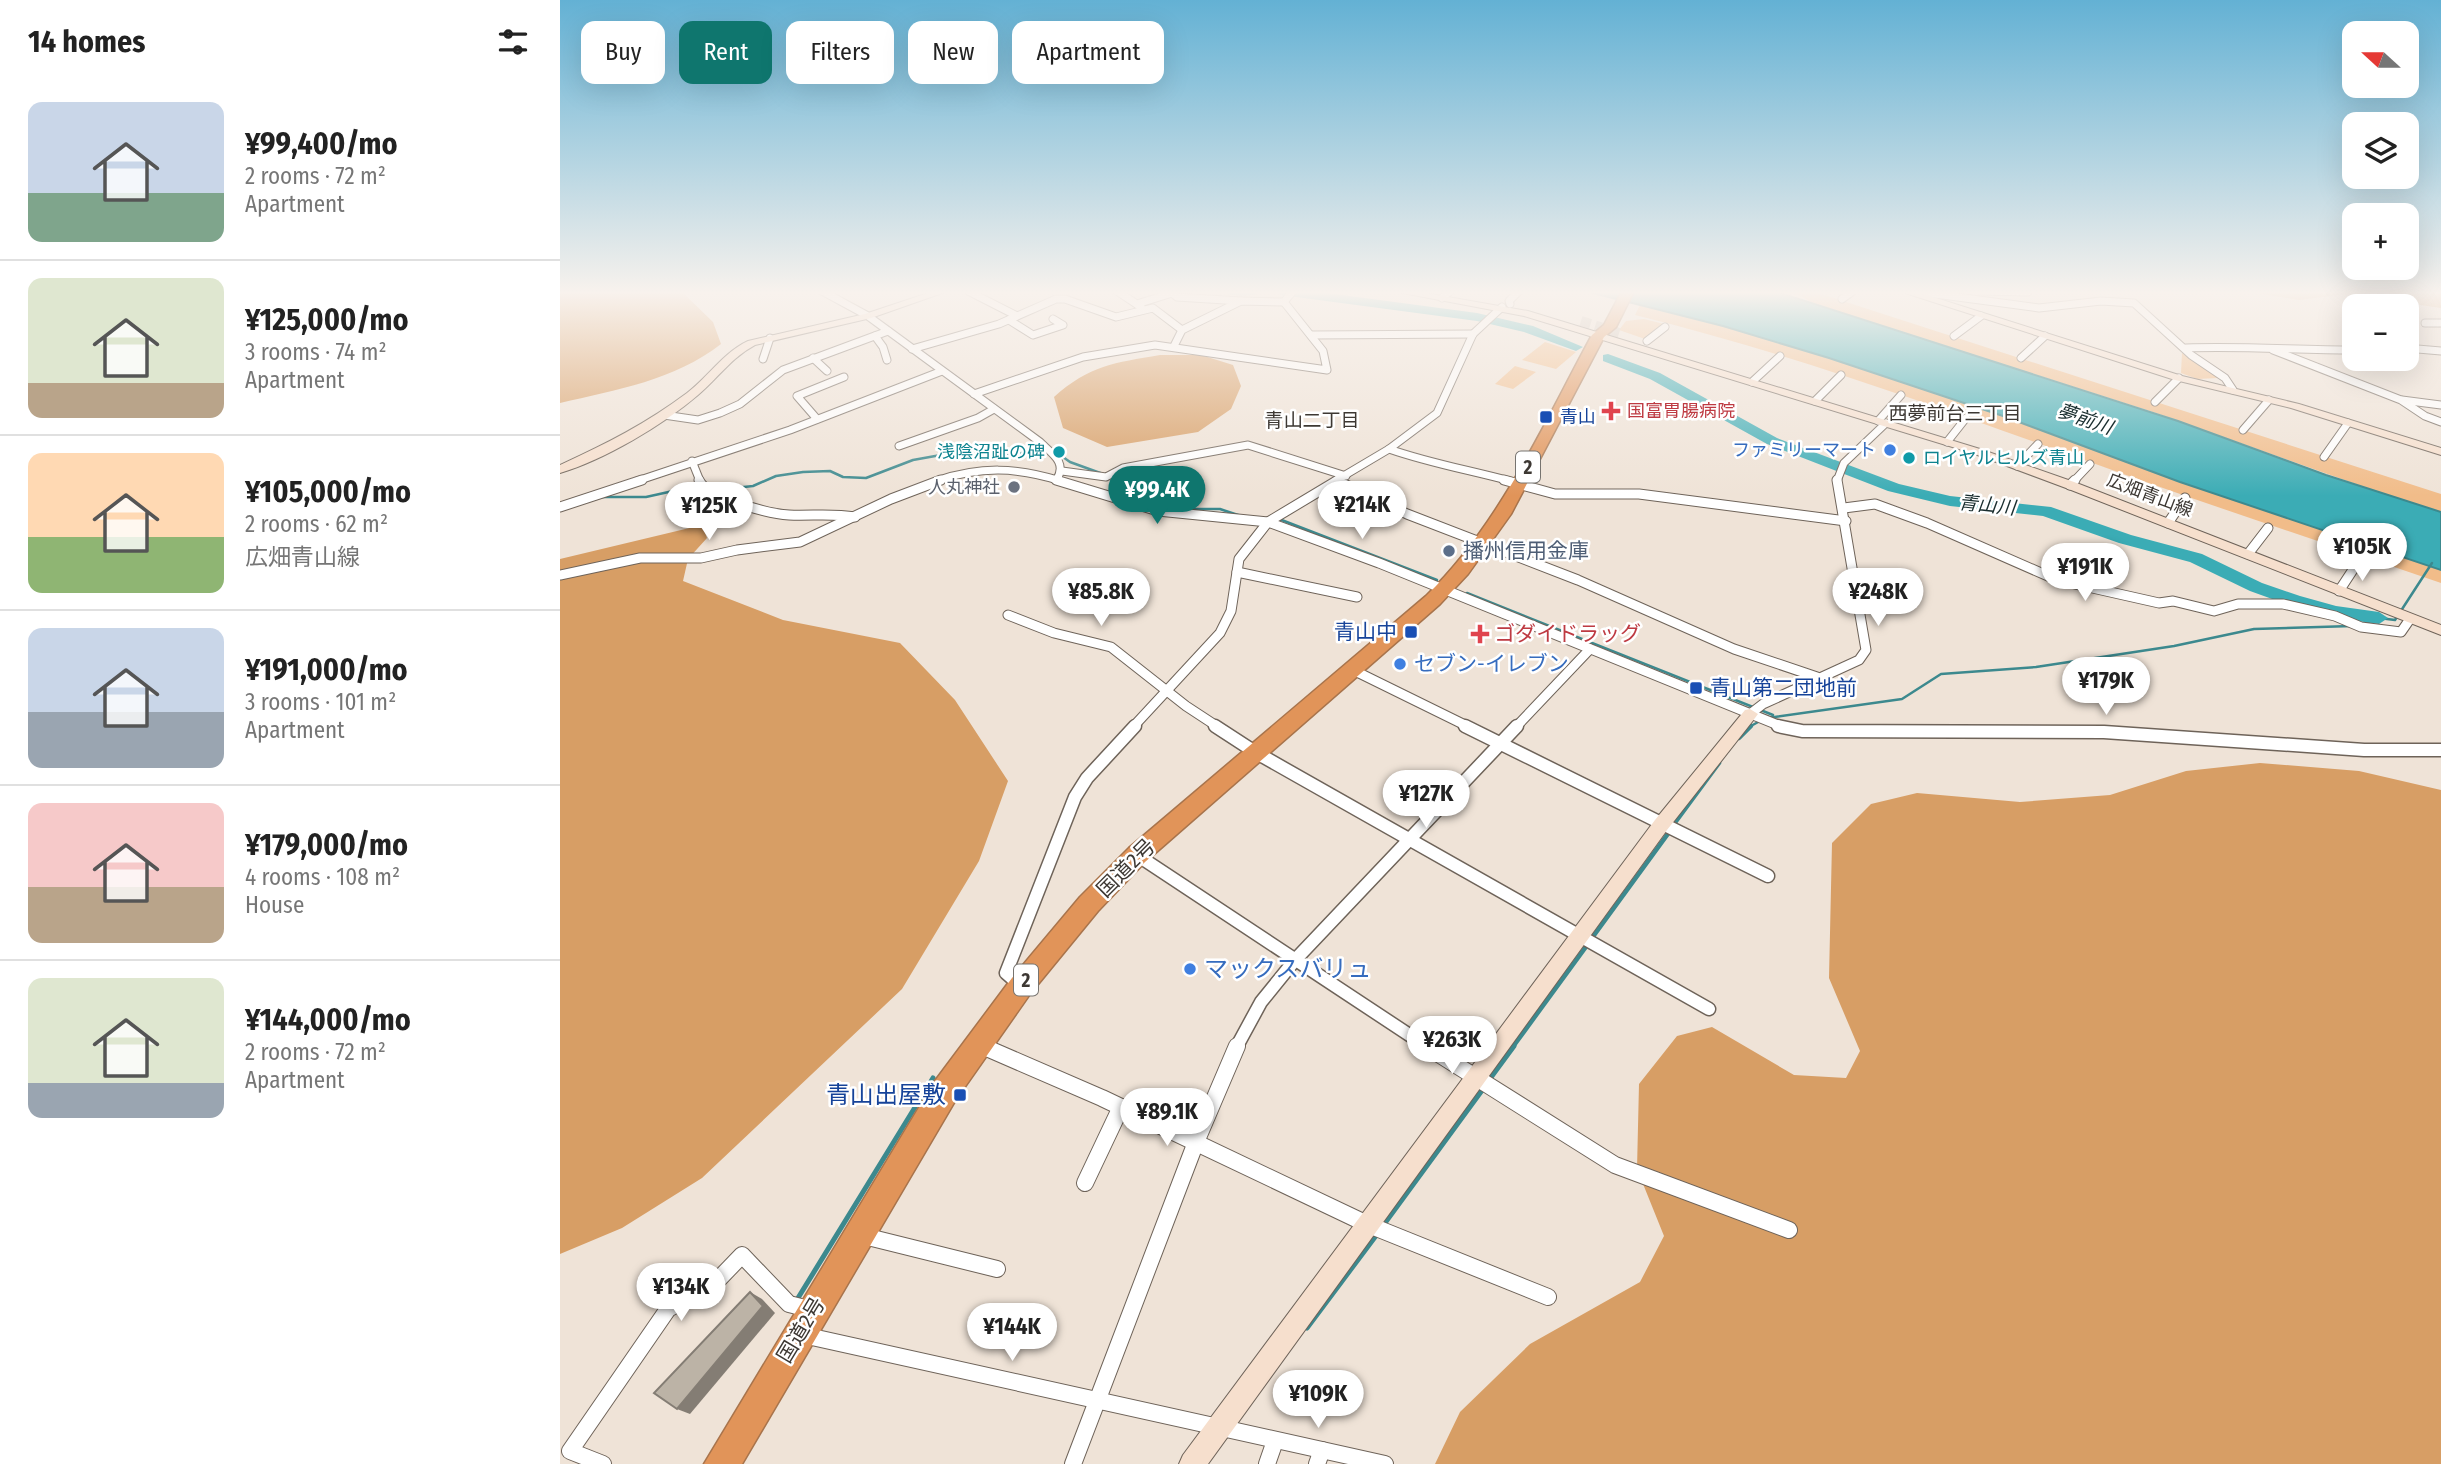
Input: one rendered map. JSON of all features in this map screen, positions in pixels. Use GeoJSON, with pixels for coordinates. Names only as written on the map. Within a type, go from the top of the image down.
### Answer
{"type":"FeatureCollection","features":[{"type":"Feature","properties":{"kind":"highway","name":"国道2号"},"geometry":{"type":"LineString","coordinates":[[722,1464],[945,1091],[1021,986],[1089,904],[1137,855],[1444,590],[1485,542],[1586,359]]}},
{"type":"Feature","properties":{"kind":"main road"},"geometry":{"type":"LineString","coordinates":[[560,469],[620,442],[664,415],[714,376],[729,359]]}},
{"type":"Feature","properties":{"kind":"main road","name":"広畑青山線"},"geometry":{"type":"LineString","coordinates":[[1680,359],[2017,466],[2441,630]]}},
{"type":"Feature","properties":{"kind":"main road"},"geometry":{"type":"LineString","coordinates":[[1701,359],[1706,362],[1702,366]]}},
{"type":"Feature","properties":{"kind":"main road"},"geometry":{"type":"LineString","coordinates":[[2119,359],[2179,378],[2269,400],[2441,452]]}},
{"type":"Feature","properties":{"kind":"main road"},"geometry":{"type":"LineString","coordinates":[[1192,1464],[1217,1427],[1379,1229],[1588,941],[1661,825],[1760,713]]}},
{"type":"Feature","properties":{"kind":"street"},"geometry":{"type":"LineString","coordinates":[[664,415],[698,420],[720,413],[740,404],[783,370],[810,359]]}},
{"type":"Feature","properties":{"kind":"street"},"geometry":{"type":"LineString","coordinates":[[814,359],[827,371]]}},
{"type":"Feature","properties":{"kind":"street"},"geometry":{"type":"LineString","coordinates":[[927,359],[1040,442],[1061,463],[1059,475]]}},
{"type":"Feature","properties":{"kind":"street"},"geometry":{"type":"LineString","coordinates":[[974,394],[1079,359]]}},
{"type":"Feature","properties":{"kind":"street"},"geometry":{"type":"LineString","coordinates":[[1254,359],[1324,371],[1327,370],[1328,359]]}},
{"type":"Feature","properties":{"kind":"street"},"geometry":{"type":"LineString","coordinates":[[1021,986],[1006,973],[1075,797],[1087,778],[1220,633],[1231,611],[1239,559],[1272,519],[1389,449],[1437,413],[1461,359]]}},
{"type":"Feature","properties":{"kind":"street"},"geometry":{"type":"LineString","coordinates":[[1752,382],[1776,359]]}},
{"type":"Feature","properties":{"kind":"street"},"geometry":{"type":"LineString","coordinates":[[2198,359],[2229,382],[2233,390]]}},
{"type":"Feature","properties":{"kind":"street"},"geometry":{"type":"LineString","coordinates":[[2297,359],[2401,400],[2425,416],[2441,422]]}},
{"type":"Feature","properties":{"kind":"street"},"geometry":{"type":"LineString","coordinates":[[560,508],[817,419],[943,371]]}},
{"type":"Feature","properties":{"kind":"street"},"geometry":{"type":"LineString","coordinates":[[1815,401],[1841,375]]}},
{"type":"Feature","properties":{"kind":"street"},"geometry":{"type":"LineString","coordinates":[[817,419],[797,396],[844,377]]}},
{"type":"Feature","properties":{"kind":"street"},"geometry":{"type":"LineString","coordinates":[[2155,402],[2179,378]]}},
{"type":"Feature","properties":{"kind":"street"},"geometry":{"type":"LineString","coordinates":[[1760,713],[1817,677],[1859,660],[1866,650],[1844,508],[1841,468],[1882,422],[1901,395]]}},
{"type":"Feature","properties":{"kind":"street"},"geometry":{"type":"LineString","coordinates":[[2243,430],[2269,400]]}},
{"type":"Feature","properties":{"kind":"street"},"geometry":{"type":"LineString","coordinates":[[2401,400],[2441,405]]}},
{"type":"Feature","properties":{"kind":"street"},"geometry":{"type":"LineString","coordinates":[[899,446],[978,418],[995,409]]}},
{"type":"Feature","properties":{"kind":"street"},"geometry":{"type":"LineString","coordinates":[[1947,442],[1966,418]]}},
{"type":"Feature","properties":{"kind":"street"},"geometry":{"type":"LineString","coordinates":[[2324,457],[2348,423]]}},
{"type":"Feature","properties":{"kind":"street"},"geometry":{"type":"LineString","coordinates":[[560,575],[640,558],[701,558],[737,550],[800,542],[916,488],[966,473],[1006,468],[1059,475],[1107,477],[1123,468],[1242,444],[1342,479],[1407,514],[1485,542],[1734,649],[1817,677]]}},
{"type":"Feature","properties":{"kind":"street"},"geometry":{"type":"LineString","coordinates":[[2017,466],[2038,444]]}},
{"type":"Feature","properties":{"kind":"street"},"geometry":{"type":"LineString","coordinates":[[1389,449],[1430,463],[1466,469],[1518,486],[1573,496],[1639,494],[1846,521]]}},
{"type":"Feature","properties":{"kind":"street"},"geometry":{"type":"LineString","coordinates":[[692,461],[702,487],[716,496],[786,515],[831,513],[855,517]]}},
{"type":"Feature","properties":{"kind":"street"},"geometry":{"type":"LineString","coordinates":[[2070,485],[2090,464]]}},
{"type":"Feature","properties":{"kind":"street"},"geometry":{"type":"LineString","coordinates":[[1059,475],[1158,511],[1272,519],[1590,649],[1802,731],[2104,732],[2364,750],[2441,750]]}},
{"type":"Feature","properties":{"kind":"street"},"geometry":{"type":"LineString","coordinates":[[2168,523],[2185,498]]}},
{"type":"Feature","properties":{"kind":"street"},"geometry":{"type":"LineString","coordinates":[[1844,508],[1875,504],[1927,523],[2056,580],[2159,603],[2173,601],[2214,611],[2238,604],[2283,604],[2340,618],[2361,627],[2401,632],[2407,618]]}},
{"type":"Feature","properties":{"kind":"street"},"geometry":{"type":"LineString","coordinates":[[2248,554],[2267,528]]}},
{"type":"Feature","properties":{"kind":"street"},"geometry":{"type":"LineString","coordinates":[[2339,591],[2360,559]]}},
{"type":"Feature","properties":{"kind":"street"},"geometry":{"type":"LineString","coordinates":[[1237,572],[1356,597]]}},
{"type":"Feature","properties":{"kind":"street"},"geometry":{"type":"LineString","coordinates":[[1008,615],[1054,633],[1111,647],[1186,706],[1255,752],[1709,1009]]}},
{"type":"Feature","properties":{"kind":"street"},"geometry":{"type":"LineString","coordinates":[[1073,1464],[1196,1142],[1235,1049],[1261,1002],[1295,960],[1590,649]]}},
{"type":"Feature","properties":{"kind":"street"},"geometry":{"type":"LineString","coordinates":[[1353,670],[1499,745],[1768,876]]}},
{"type":"Feature","properties":{"kind":"street"},"geometry":{"type":"LineString","coordinates":[[1137,855],[1483,1084],[1615,1165],[1788,1230]]}},
{"type":"Feature","properties":{"kind":"street"},"geometry":{"type":"LineString","coordinates":[[978,1044],[1121,1107],[1379,1229],[1548,1297]]}},
{"type":"Feature","properties":{"kind":"street"},"geometry":{"type":"LineString","coordinates":[[1085,1183],[1121,1107]]}},
{"type":"Feature","properties":{"kind":"street"},"geometry":{"type":"LineString","coordinates":[[858,1234],[997,1269]]}},
{"type":"Feature","properties":{"kind":"street"},"geometry":{"type":"LineString","coordinates":[[603,1464],[570,1451],[668,1309],[716,1282],[742,1255],[789,1304],[813,1310]]}},
{"type":"Feature","properties":{"kind":"street"},"geometry":{"type":"LineString","coordinates":[[799,1334],[1098,1403],[1243,1431],[1319,1457],[1385,1464]]}},
{"type":"Feature","properties":{"kind":"street"},"geometry":{"type":"LineString","coordinates":[[1267,1464],[1276,1441]]}},
{"type":"Feature","properties":{"kind":"shaded area"},"geometry":{"type":"Polygon","coordinates":[[[560,359],[697,359],[644,382],[560,403],[560,359]]]}},
{"type":"Feature","properties":{"kind":"shaded area"},"geometry":{"type":"Polygon","coordinates":[[[1215,359],[1233,365],[1241,386],[1231,409],[1198,432],[1107,447],[1063,428],[1054,397],[1091,372],[1129,360],[1215,359]]]}},
{"type":"Feature","properties":{"kind":"shaded area"},"geometry":{"type":"Polygon","coordinates":[[[1523,359],[1567,359],[1556,369],[1523,359]]]}},
{"type":"Feature","properties":{"kind":"shaded area"},"geometry":{"type":"Polygon","coordinates":[[[1792,359],[1831,359],[1997,413],[2180,482],[2441,570],[2441,583],[2177,493],[1864,382],[1792,359]]]}},
{"type":"Feature","properties":{"kind":"shaded area"},"geometry":{"type":"Polygon","coordinates":[[[1987,359],[2024,359],[2441,494],[2441,512],[2370,489],[2156,413],[1987,359]]]}},
{"type":"Feature","properties":{"kind":"shaded area"},"geometry":{"type":"Polygon","coordinates":[[[2182,359],[2191,359],[2219,378],[2197,379],[2181,373],[2182,359]]]}},
{"type":"Feature","properties":{"kind":"shaded area"},"geometry":{"type":"Polygon","coordinates":[[[1515,366],[1536,372],[1513,389],[1495,384],[1515,366]]]}},
{"type":"Feature","properties":{"kind":"shaded area"},"geometry":{"type":"Polygon","coordinates":[[[702,525],[707,538],[688,559],[683,581],[783,620],[900,643],[955,700],[1008,781],[979,861],[902,989],[702,1178],[622,1228],[560,1254],[560,559],[702,525]]]}},
{"type":"Feature","properties":{"kind":"shaded area"},"geometry":{"type":"Polygon","coordinates":[[[2260,763],[2359,771],[2441,790],[2441,1464],[1435,1464],[1460,1412],[1530,1344],[1640,1282],[1664,1236],[1637,1169],[1639,1084],[1677,1036],[1712,1027],[1794,1075],[1846,1078],[1860,1051],[1829,978],[1832,843],[1871,804],[1917,793],[2020,802],[2110,795],[2186,771],[2260,763]]]}},
{"type":"Feature","properties":{"kind":"water","name":"夢前川"},"geometry":{"type":"Polygon","coordinates":[[[1833,359],[1986,359],[2178,421],[2326,475],[2441,512],[2441,570],[2180,482],[2003,416],[1833,359]]]}},
{"type":"Feature","properties":{"kind":"building"},"geometry":{"type":"Polygon","coordinates":[[[750,1292],[763,1306],[677,1409],[654,1393],[750,1292]]]}},
{"type":"Feature","properties":{"kind":"waterway","name":"青山川"},"geometry":{"type":"LineString","coordinates":[[1611,359],[1655,376],[1772,441],[1894,488],[1950,501],[2045,511],[2125,539],[2196,558],[2256,587],[2293,600],[2335,612],[2379,618]]}},
{"type":"Feature","properties":{"kind":"waterway"},"geometry":{"type":"LineString","coordinates":[[1049,447],[1070,462],[1103,474]]}},
{"type":"Feature","properties":{"kind":"waterway"},"geometry":{"type":"LineString","coordinates":[[716,490],[753,486],[776,476],[803,472],[830,471],[843,477],[866,478],[913,460],[963,451],[987,449],[1009,456],[1039,449]]}},
{"type":"Feature","properties":{"kind":"waterway"},"geometry":{"type":"LineString","coordinates":[[1110,477],[1133,487],[1152,505]]}},
{"type":"Feature","properties":{"kind":"waterway"},"geometry":{"type":"LineString","coordinates":[[602,497],[646,497],[682,489],[708,491]]}},
{"type":"Feature","properties":{"kind":"waterway"},"geometry":{"type":"LineString","coordinates":[[1177,509],[1220,509],[1241,516]]}},
{"type":"Feature","properties":{"kind":"waterway"},"geometry":{"type":"LineString","coordinates":[[1279,519],[1437,580]]}},
{"type":"Feature","properties":{"kind":"waterway"},"geometry":{"type":"LineString","coordinates":[[2363,624],[2379,618],[2395,620],[2432,563]]}},
{"type":"Feature","properties":{"kind":"waterway"},"geometry":{"type":"LineString","coordinates":[[1467,593],[1773,715]]}},
{"type":"Feature","properties":{"kind":"waterway"},"geometry":{"type":"LineString","coordinates":[[1767,718],[1902,699],[1941,674],[2036,667],[2174,646],[2254,629],[2352,626]]}},
{"type":"Feature","properties":{"kind":"waterway"},"geometry":{"type":"LineString","coordinates":[[1749,727],[1760,721]]}},
{"type":"Feature","properties":{"kind":"waterway"},"geometry":{"type":"LineString","coordinates":[[1739,738],[1751,726]]}},
{"type":"Feature","properties":{"kind":"waterway"},"geometry":{"type":"LineString","coordinates":[[1674,824],[1719,763]]}},
{"type":"Feature","properties":{"kind":"waterway"},"geometry":{"type":"LineString","coordinates":[[1592,938],[1670,831]]}},
{"type":"Feature","properties":{"kind":"waterway"},"geometry":{"type":"LineString","coordinates":[[1512,1048],[1588,944]]}},
{"type":"Feature","properties":{"kind":"waterway"},"geometry":{"type":"LineString","coordinates":[[1489,1080],[1514,1046]]}},
{"type":"Feature","properties":{"kind":"waterway"},"geometry":{"type":"LineString","coordinates":[[798,1298],[933,1078]]}},
{"type":"Feature","properties":{"kind":"waterway"},"geometry":{"type":"LineString","coordinates":[[1382,1227],[1483,1089]]}},
{"type":"Feature","properties":{"kind":"waterway"},"geometry":{"type":"LineString","coordinates":[[1307,1328],[1378,1233]]}},
{"type":"Feature","properties":{"kind":"place","name":"国富胃腸病院"},"geometry":{"type":"Point","coordinates":[1611,411]}},
{"type":"Feature","properties":{"kind":"place","name":"青山"},"geometry":{"type":"Point","coordinates":[1546,417]}},
{"type":"Feature","properties":{"kind":"place","name":"ファミリーマート"},"geometry":{"type":"Point","coordinates":[1890,450]}},
{"type":"Feature","properties":{"kind":"place","name":"浅陰沼趾の碑"},"geometry":{"type":"Point","coordinates":[1059,452]}},
{"type":"Feature","properties":{"kind":"place","name":"ロイヤルヒルズ青山"},"geometry":{"type":"Point","coordinates":[1909,458]}},
{"type":"Feature","properties":{"kind":"place","name":"人丸神社"},"geometry":{"type":"Point","coordinates":[1014,487]}},
{"type":"Feature","properties":{"kind":"place","name":"播州信用金庫"},"geometry":{"type":"Point","coordinates":[1449,551]}},
{"type":"Feature","properties":{"kind":"place","name":"青山中"},"geometry":{"type":"Point","coordinates":[1411,632]}},
{"type":"Feature","properties":{"kind":"place","name":"ゴダイドラッグ"},"geometry":{"type":"Point","coordinates":[1480,634]}},
{"type":"Feature","properties":{"kind":"place","name":"セブン-イレブン"},"geometry":{"type":"Point","coordinates":[1400,664]}},
{"type":"Feature","properties":{"kind":"place","name":"青山第二団地前"},"geometry":{"type":"Point","coordinates":[1696,688]}},
{"type":"Feature","properties":{"kind":"place","name":"マックスバリュ"},"geometry":{"type":"Point","coordinates":[1190,969]}},
{"type":"Feature","properties":{"kind":"place","name":"青山出屋敷"},"geometry":{"type":"Point","coordinates":[960,1095]}},
{"type":"Feature","properties":{"kind":"district","name":"西夢前台三丁目"},"geometry":{"type":"Point","coordinates":[1955,413]}},
{"type":"Feature","properties":{"kind":"district","name":"青山二丁目"},"geometry":{"type":"Point","coordinates":[1312,420]}}]}
